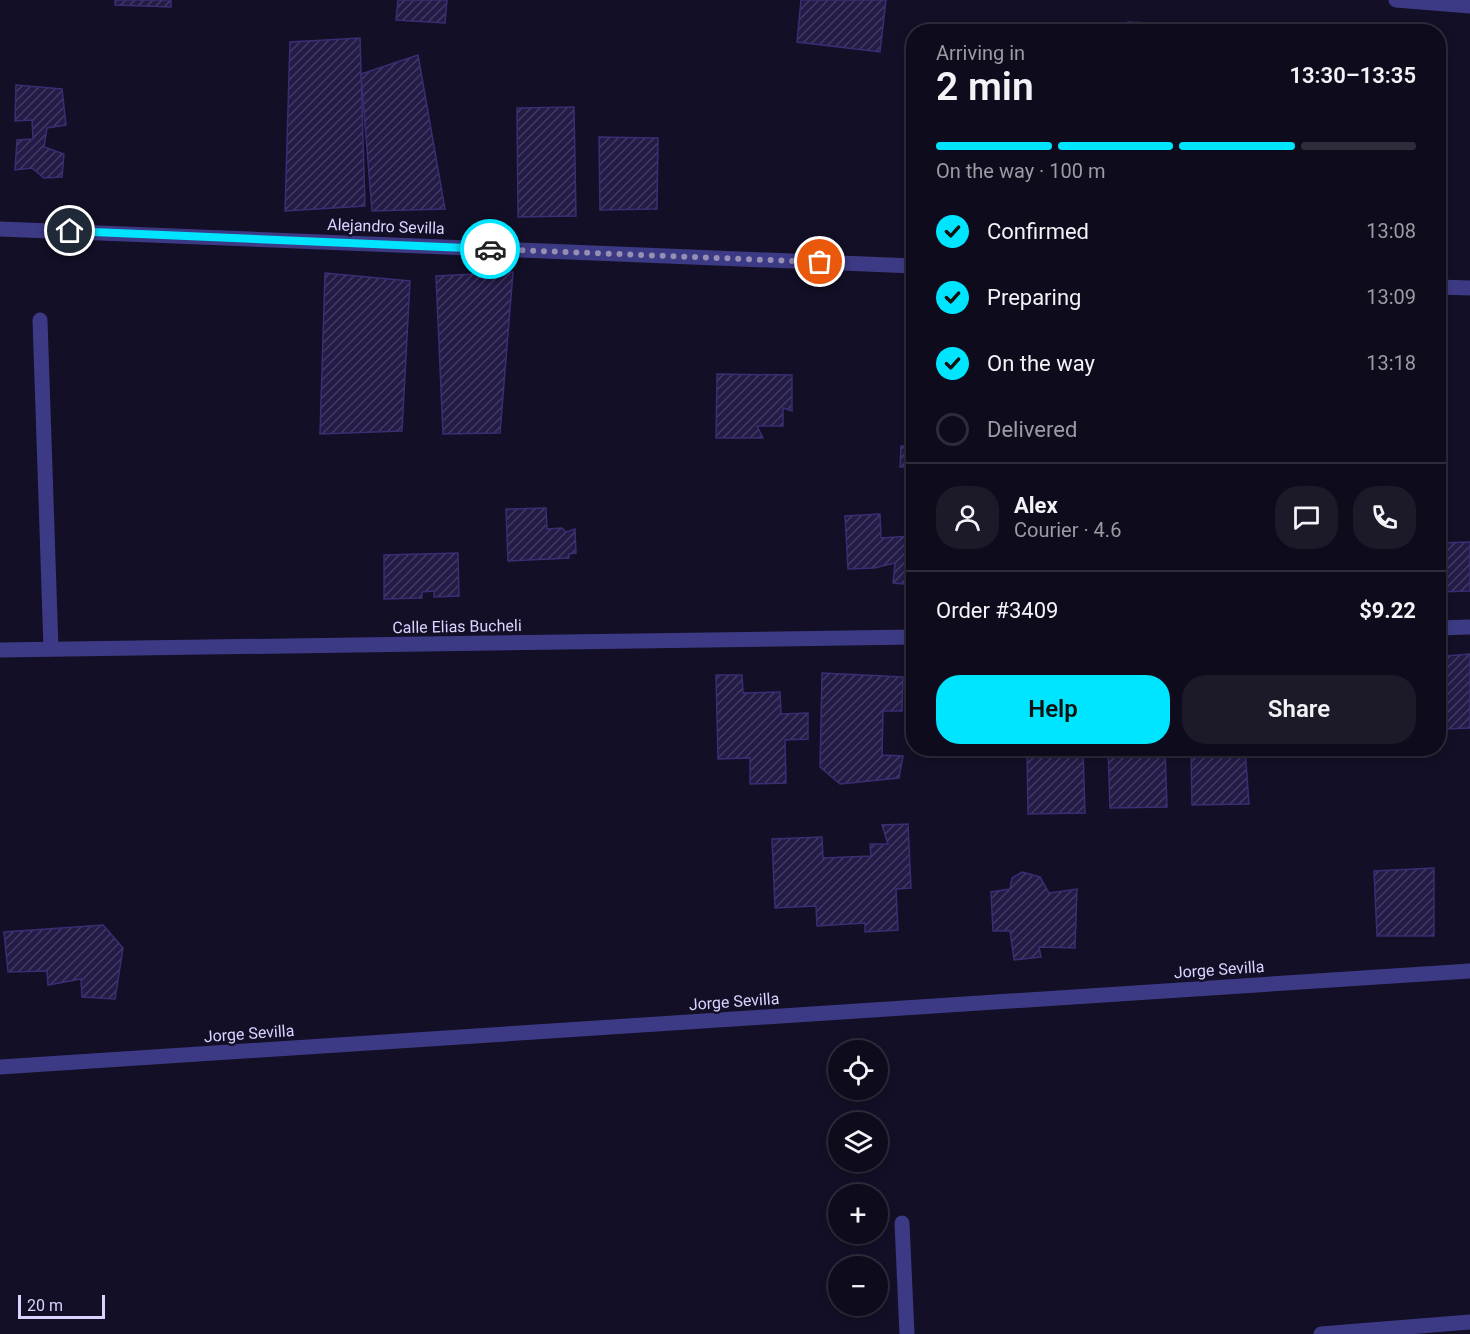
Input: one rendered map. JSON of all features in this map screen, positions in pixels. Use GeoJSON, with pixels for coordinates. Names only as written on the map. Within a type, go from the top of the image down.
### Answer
{"type":"FeatureCollection","features":[{"type":"Feature","properties":{"kind":"street"},"geometry":{"type":"LineString","coordinates":[[1396,0],[1470,6]]}},
{"type":"Feature","properties":{"kind":"street","name":"Alejandro Sevilla"},"geometry":{"type":"LineString","coordinates":[[0,229],[906,266]]}},
{"type":"Feature","properties":{"kind":"street"},"geometry":{"type":"LineString","coordinates":[[1446,287],[1470,288]]}},
{"type":"Feature","properties":{"kind":"street"},"geometry":{"type":"LineString","coordinates":[[40,320],[51,649]]}},
{"type":"Feature","properties":{"kind":"street"},"geometry":{"type":"LineString","coordinates":[[1446,628],[1470,627]]}},
{"type":"Feature","properties":{"kind":"street","name":"Calle Elias Bucheli"},"geometry":{"type":"LineString","coordinates":[[0,650],[906,638]]}},
{"type":"Feature","properties":{"kind":"street","name":"Jorge Sevilla"},"geometry":{"type":"LineString","coordinates":[[0,1067],[1470,971]]}},
{"type":"Feature","properties":{"kind":"street"},"geometry":{"type":"LineString","coordinates":[[902,1223],[907,1334]]}},
{"type":"Feature","properties":{"kind":"street"},"geometry":{"type":"LineString","coordinates":[[1330,1334],[1470,1322]]}},
{"type":"Feature","properties":{"kind":"building"},"geometry":{"type":"Polygon","coordinates":[[[115,0],[171,0],[171,7],[115,5],[115,0]]]}},
{"type":"Feature","properties":{"kind":"building"},"geometry":{"type":"Polygon","coordinates":[[[398,0],[447,0],[445,23],[396,20],[398,0]]]}},
{"type":"Feature","properties":{"kind":"building"},"geometry":{"type":"Polygon","coordinates":[[[801,0],[886,0],[880,52],[797,42],[801,0]]]}},
{"type":"Feature","properties":{"kind":"building"},"geometry":{"type":"Polygon","coordinates":[[[1128,22],[1168,24],[1128,24],[1128,22]]]}},
{"type":"Feature","properties":{"kind":"building"},"geometry":{"type":"Polygon","coordinates":[[[360,38],[365,206],[285,211],[290,42],[360,38]]]}},
{"type":"Feature","properties":{"kind":"building"},"geometry":{"type":"Polygon","coordinates":[[[418,55],[445,209],[372,211],[361,74],[418,55]]]}},
{"type":"Feature","properties":{"kind":"building"},"geometry":{"type":"Polygon","coordinates":[[[16,85],[62,89],[66,125],[47,128],[44,147],[64,154],[62,177],[44,178],[32,168],[15,170],[17,140],[33,139],[32,120],[15,121],[16,85]]]}},
{"type":"Feature","properties":{"kind":"building"},"geometry":{"type":"Polygon","coordinates":[[[574,107],[576,216],[518,217],[517,108],[574,107]]]}},
{"type":"Feature","properties":{"kind":"building"},"geometry":{"type":"Polygon","coordinates":[[[599,137],[658,138],[657,209],[600,210],[599,137]]]}},
{"type":"Feature","properties":{"kind":"building"},"geometry":{"type":"Polygon","coordinates":[[[513,272],[500,433],[443,434],[436,276],[513,272]]]}},
{"type":"Feature","properties":{"kind":"building"},"geometry":{"type":"Polygon","coordinates":[[[325,273],[410,281],[402,431],[320,434],[325,273]]]}},
{"type":"Feature","properties":{"kind":"building"},"geometry":{"type":"Polygon","coordinates":[[[717,374],[792,375],[792,411],[783,408],[783,426],[757,426],[763,438],[716,438],[717,374]]]}},
{"type":"Feature","properties":{"kind":"building"},"geometry":{"type":"Polygon","coordinates":[[[901,446],[906,446],[906,467],[900,467],[901,446]]]}},
{"type":"Feature","properties":{"kind":"building"},"geometry":{"type":"Polygon","coordinates":[[[546,508],[547,529],[562,528],[566,532],[575,529],[576,553],[569,554],[569,558],[508,561],[506,509],[546,508]]]}},
{"type":"Feature","properties":{"kind":"building"},"geometry":{"type":"Polygon","coordinates":[[[880,514],[881,538],[906,536],[906,584],[893,583],[895,563],[874,568],[848,569],[845,516],[880,514]]]}},
{"type":"Feature","properties":{"kind":"building"},"geometry":{"type":"Polygon","coordinates":[[[1470,542],[1470,591],[1446,592],[1446,543],[1470,542]]]}},
{"type":"Feature","properties":{"kind":"building"},"geometry":{"type":"Polygon","coordinates":[[[458,553],[459,596],[434,597],[434,591],[422,592],[422,598],[384,599],[384,555],[458,553]]]}},
{"type":"Feature","properties":{"kind":"building"},"geometry":{"type":"Polygon","coordinates":[[[1470,654],[1470,728],[1446,729],[1446,656],[1470,654]]]}},
{"type":"Feature","properties":{"kind":"building"},"geometry":{"type":"Polygon","coordinates":[[[822,673],[903,677],[902,711],[883,711],[882,755],[903,756],[899,778],[840,784],[820,767],[822,673]]]}},
{"type":"Feature","properties":{"kind":"building"},"geometry":{"type":"Polygon","coordinates":[[[716,675],[742,675],[743,693],[780,692],[781,714],[808,713],[808,739],[785,740],[786,783],[750,784],[750,758],[718,759],[716,675]]]}},
{"type":"Feature","properties":{"kind":"building"},"geometry":{"type":"Polygon","coordinates":[[[1027,756],[1083,756],[1085,813],[1028,814],[1027,756]]]}},
{"type":"Feature","properties":{"kind":"building"},"geometry":{"type":"Polygon","coordinates":[[[1108,756],[1165,756],[1167,807],[1110,808],[1108,756]]]}},
{"type":"Feature","properties":{"kind":"building"},"geometry":{"type":"Polygon","coordinates":[[[1191,756],[1246,756],[1249,804],[1192,805],[1191,756]]]}},
{"type":"Feature","properties":{"kind":"building"},"geometry":{"type":"Polygon","coordinates":[[[908,824],[911,888],[896,889],[898,930],[865,932],[865,923],[817,926],[816,906],[775,908],[772,839],[822,837],[823,858],[871,856],[870,844],[888,844],[882,825],[908,824]]]}},
{"type":"Feature","properties":{"kind":"building"},"geometry":{"type":"Polygon","coordinates":[[[1434,868],[1434,936],[1377,936],[1374,871],[1434,868]]]}},
{"type":"Feature","properties":{"kind":"building"},"geometry":{"type":"Polygon","coordinates":[[[1022,872],[1040,877],[1049,893],[1077,889],[1075,948],[1039,947],[1041,957],[1014,960],[1010,931],[993,931],[991,892],[1010,889],[1012,878],[1022,872]]]}},
{"type":"Feature","properties":{"kind":"building"},"geometry":{"type":"Polygon","coordinates":[[[103,925],[123,948],[115,999],[82,997],[81,979],[48,985],[47,971],[8,972],[4,932],[103,925]]]}},
{"type":"Feature","properties":{"kind":"way so far"},"geometry":{"type":"LineString","coordinates":[[490,249],[820,262]]}},
{"type":"Feature","properties":{"kind":"route"},"geometry":{"type":"LineString","coordinates":[[70,231],[490,249]]}}]}
